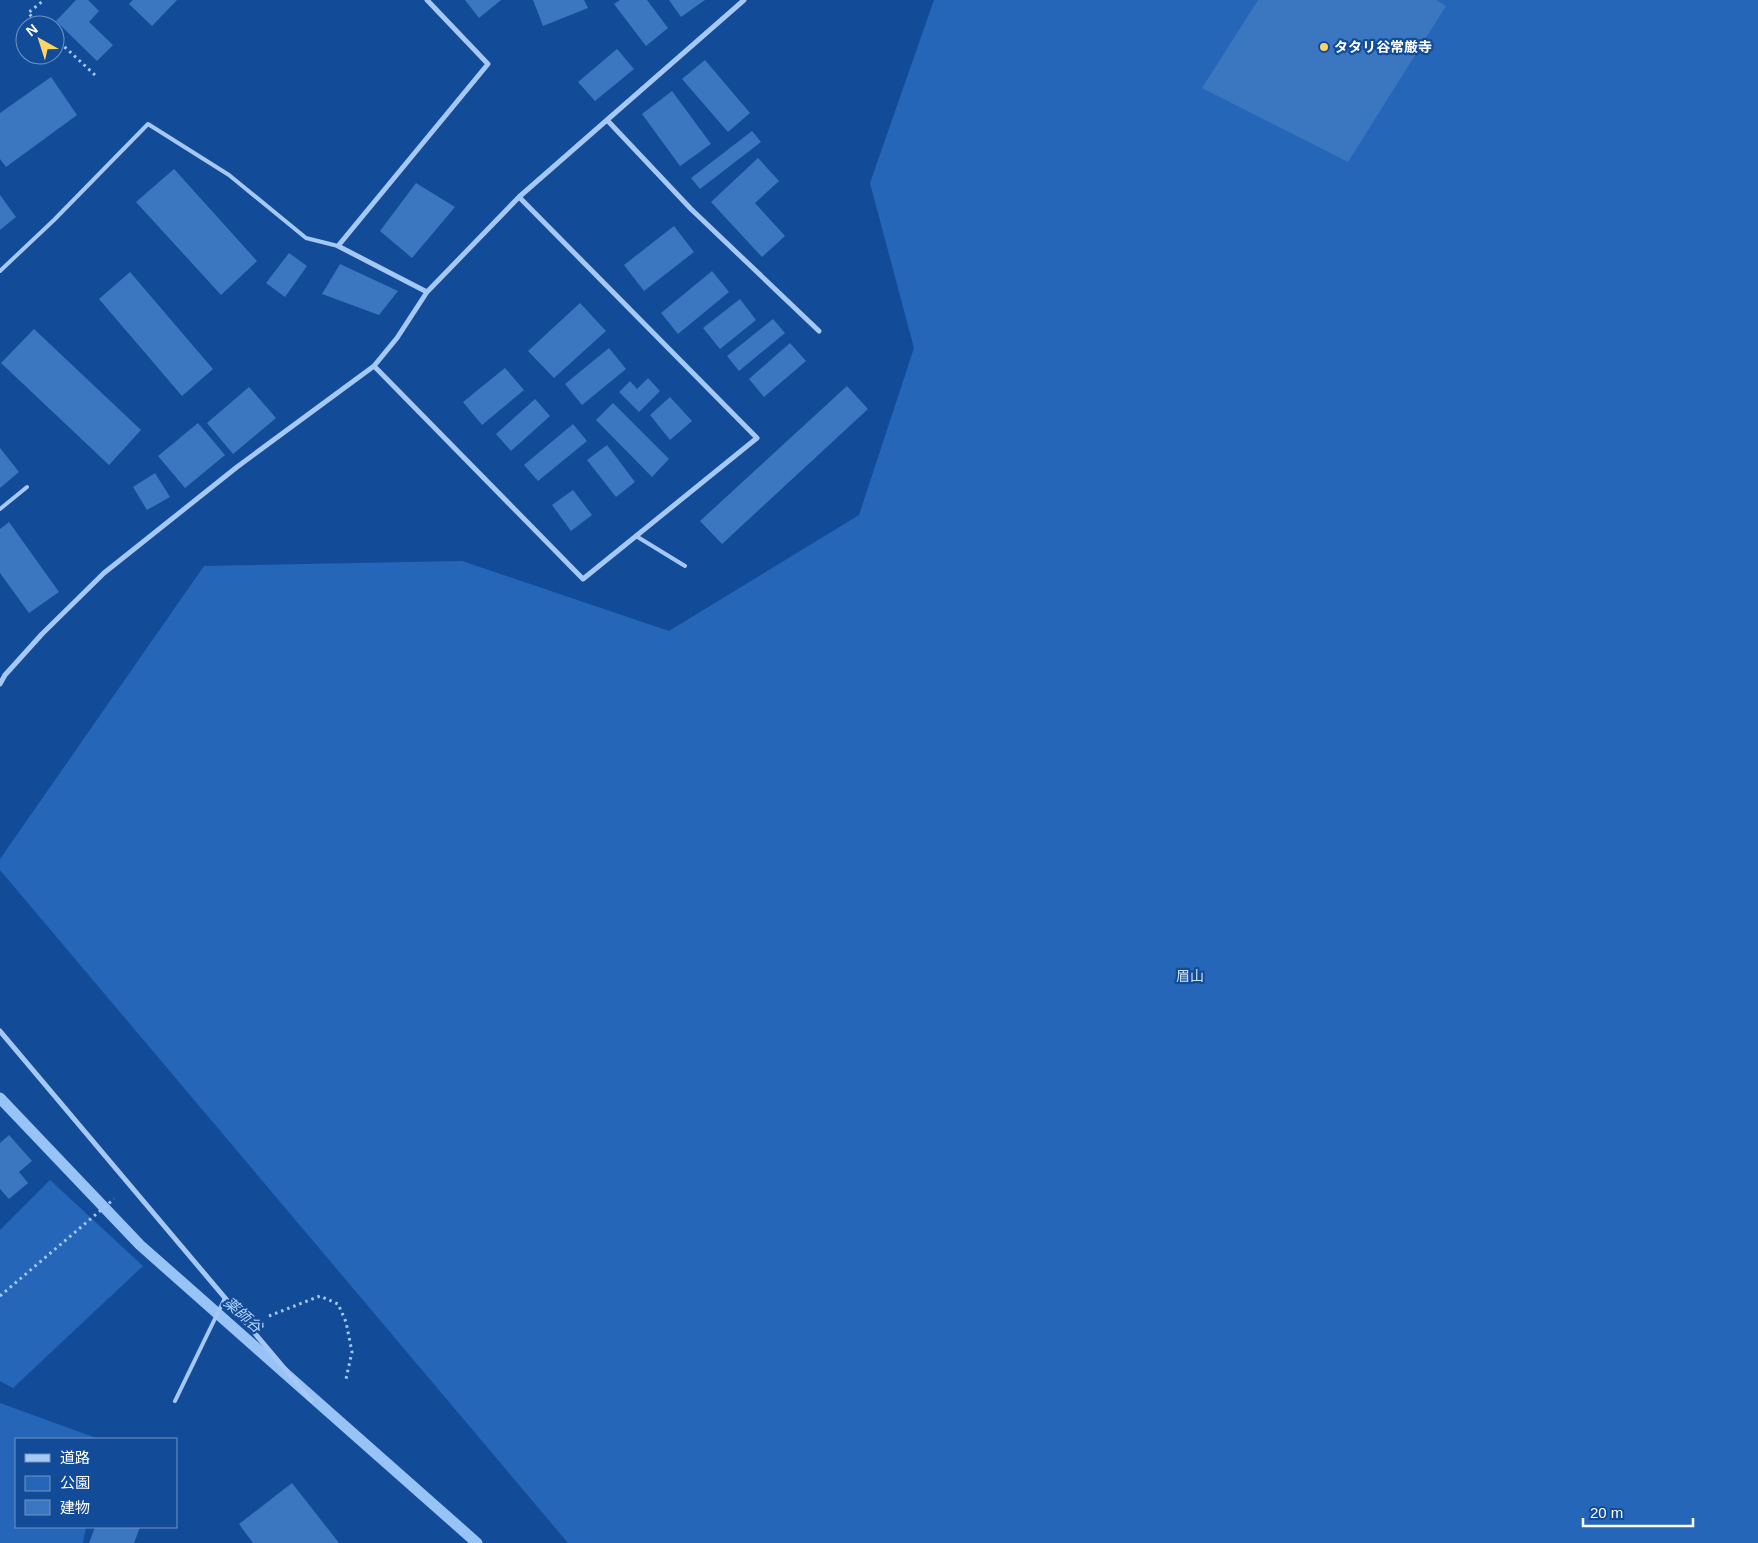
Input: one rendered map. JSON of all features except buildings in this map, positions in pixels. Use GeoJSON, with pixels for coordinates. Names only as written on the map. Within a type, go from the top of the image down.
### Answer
{"type":"FeatureCollection","features":[{"type":"Feature","properties":{"kind":"street"},"geometry":{"type":"LineString","coordinates":[[427,0],[488,64],[338,246],[427,292]]}},
{"type":"Feature","properties":{"kind":"street"},"geometry":{"type":"LineString","coordinates":[[0,684],[5,675],[42,634],[104,573],[238,467],[374,366],[397,338],[427,292],[519,197],[744,0]]}},
{"type":"Feature","properties":{"kind":"street"},"geometry":{"type":"LineString","coordinates":[[607,120],[691,209],[819,331]]}},
{"type":"Feature","properties":{"kind":"street"},"geometry":{"type":"LineString","coordinates":[[374,366],[583,579],[757,438],[519,197]]}},
{"type":"Feature","properties":{"kind":"street"},"geometry":{"type":"LineString","coordinates":[[0,1031],[311,1400]]}},
{"type":"Feature","properties":{"kind":"lane"},"geometry":{"type":"LineString","coordinates":[[0,271],[54,220],[148,124],[229,175],[306,238],[338,246]]}},
{"type":"Feature","properties":{"kind":"lane"},"geometry":{"type":"LineString","coordinates":[[0,509],[27,487]]}},
{"type":"Feature","properties":{"kind":"lane"},"geometry":{"type":"LineString","coordinates":[[636,536],[685,566]]}},
{"type":"Feature","properties":{"kind":"lane"},"geometry":{"type":"LineString","coordinates":[[175,1401],[225,1298]]}},
{"type":"Feature","properties":{"kind":"path"},"geometry":{"type":"LineString","coordinates":[[30,15],[28,13],[44,0]]}},
{"type":"Feature","properties":{"kind":"path"},"geometry":{"type":"LineString","coordinates":[[65,47],[95,75]]}},
{"type":"Feature","properties":{"kind":"path"},"geometry":{"type":"LineString","coordinates":[[0,1296],[130,1185]]}},
{"type":"Feature","properties":{"kind":"path"},"geometry":{"type":"LineString","coordinates":[[247,1325],[320,1296],[338,1304],[346,1322],[352,1352],[346,1379]]}},
{"type":"Feature","properties":{"kind":"green space","name":"眉山"},"geometry":{"type":"Polygon","coordinates":[[[934,0],[1758,0],[1758,1543],[568,1543],[0,870],[0,859],[204,566],[462,561],[669,631],[859,515],[914,348],[870,183],[934,0]]]}},
{"type":"Feature","properties":{"kind":"green space"},"geometry":{"type":"Polygon","coordinates":[[[50,1180],[143,1266],[13,1388],[0,1381],[0,1230],[50,1180]]]}},
{"type":"Feature","properties":{"kind":"green space"},"geometry":{"type":"Polygon","coordinates":[[[0,1403],[96,1438],[15,1438],[15,1528],[86,1528],[83,1543],[0,1543],[0,1403]]]}},
{"type":"Feature","properties":{"kind":"waterway","name":"薬師谷"},"geometry":{"type":"LineString","coordinates":[[0,1098],[140,1245],[477,1543]]}},
{"type":"Feature","properties":{"kind":"place","name":"タタリ谷常厳寺"},"geometry":{"type":"Point","coordinates":[1324,47]}}]}
